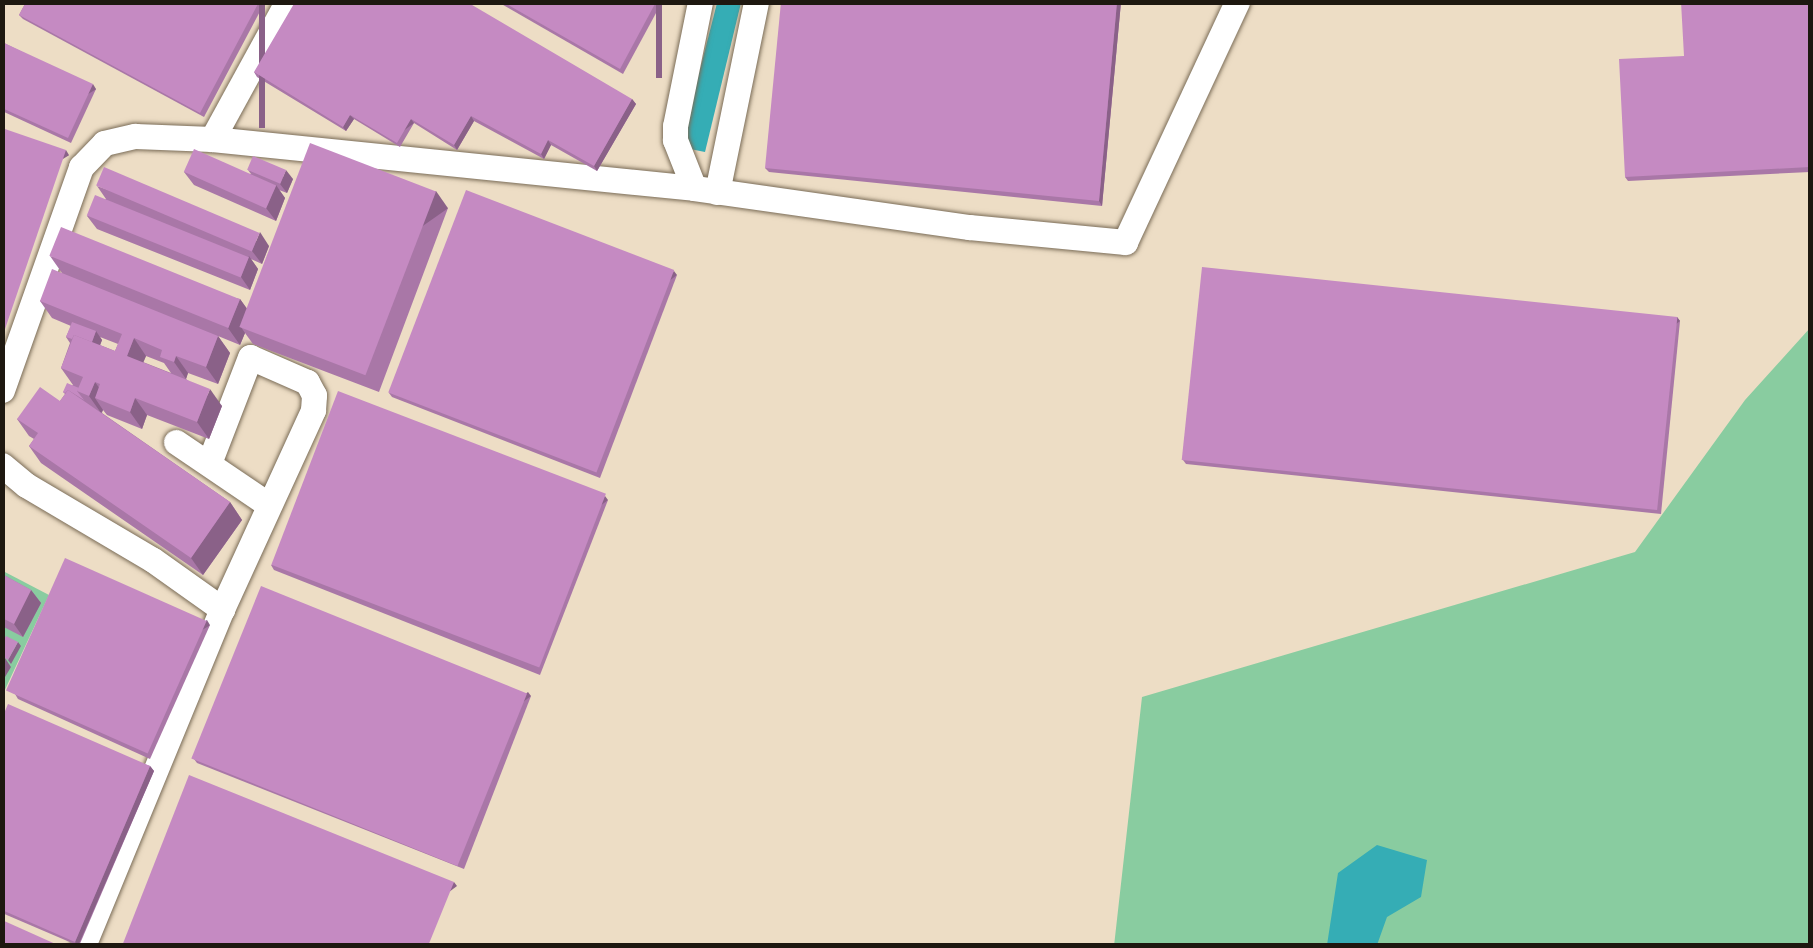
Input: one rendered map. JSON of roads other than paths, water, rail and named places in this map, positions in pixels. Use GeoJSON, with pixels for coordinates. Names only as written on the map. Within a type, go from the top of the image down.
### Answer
{"type":"FeatureCollection","features":[{"type":"Feature","properties":{"kind":"lane"},"geometry":{"type":"LineString","coordinates":[[212,139],[287,2]]}},
{"type":"Feature","properties":{"kind":"lane"},"geometry":{"type":"LineString","coordinates":[[700,2],[675,140],[705,190]]}},
{"type":"Feature","properties":{"kind":"lane"},"geometry":{"type":"LineString","coordinates":[[705,190],[756,2]]}},
{"type":"Feature","properties":{"kind":"lane"},"geometry":{"type":"LineString","coordinates":[[2,390],[56,277],[81,168],[104,143],[135,136],[212,139],[705,190],[969,227],[1125,242],[1237,2]]}},
{"type":"Feature","properties":{"kind":"lane"},"geometry":{"type":"LineString","coordinates":[[83,946],[222,609],[312,410],[314,394],[306,382],[240,353],[209,463]]}},
{"type":"Feature","properties":{"kind":"lane"},"geometry":{"type":"LineString","coordinates":[[176,442],[269,506]]}},
{"type":"Feature","properties":{"kind":"lane"},"geometry":{"type":"LineString","coordinates":[[2,465],[26,485],[153,560],[222,609]]}},
{"type":"Feature","properties":{"kind":"water"},"geometry":{"type":"Polygon","coordinates":[[[717,3],[741,3],[705,152],[690,149],[685,128],[717,3]]]}},
{"type":"Feature","properties":{"kind":"water"},"geometry":{"type":"Polygon","coordinates":[[[1377,845],[1427,860],[1421,897],[1387,917],[1377,945],[1327,945],[1338,873],[1377,845]]]}}]}
